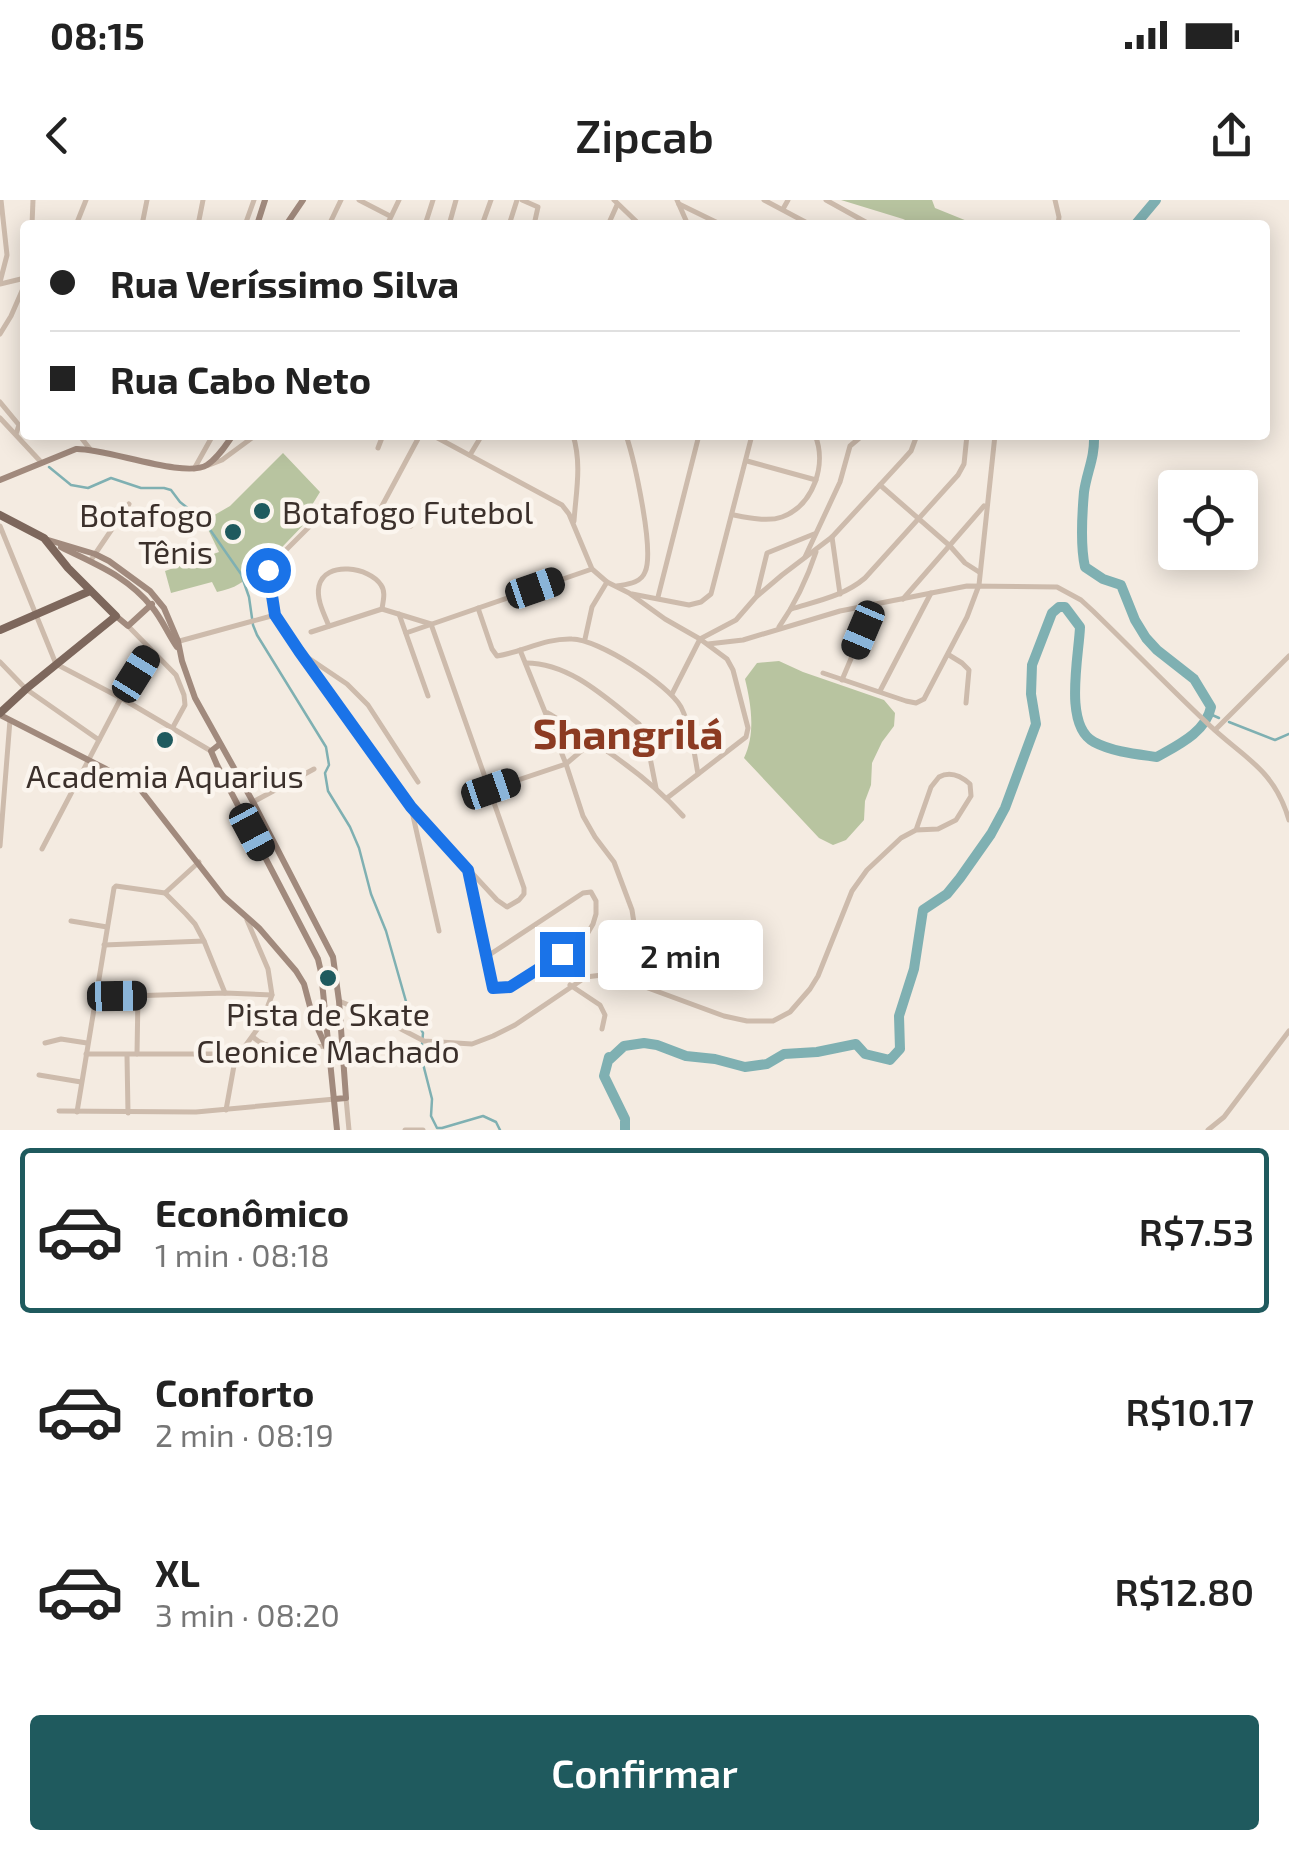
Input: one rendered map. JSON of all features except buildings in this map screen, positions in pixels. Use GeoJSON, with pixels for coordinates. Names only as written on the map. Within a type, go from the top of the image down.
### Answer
{"type":"FeatureCollection","features":[{"type":"Feature","properties":{"kind":"main road"},"geometry":{"type":"LineString","coordinates":[[0,480],[69,450],[90,448],[194,469],[206,466],[229,440]]}},
{"type":"Feature","properties":{"kind":"main road"},"geometry":{"type":"LineString","coordinates":[[1,520],[56,544],[95,554],[128,573],[158,598],[169,619],[195,698],[333,957],[346,1098],[335,1099]]}},
{"type":"Feature","properties":{"kind":"main road"},"geometry":{"type":"LineString","coordinates":[[44,538],[90,591],[128,626],[158,598]]}},
{"type":"Feature","properties":{"kind":"main road"},"geometry":{"type":"LineString","coordinates":[[95,554],[150,605],[176,644]]}},
{"type":"Feature","properties":{"kind":"main road"},"geometry":{"type":"LineString","coordinates":[[0,630],[90,591]]}},
{"type":"Feature","properties":{"kind":"main road"},"geometry":{"type":"LineString","coordinates":[[116,616],[26,688],[0,714],[140,789],[224,898],[279,949],[301,978],[328,1050]]}},
{"type":"Feature","properties":{"kind":"main road"},"geometry":{"type":"LineString","coordinates":[[220,744],[211,751],[217,765],[322,972],[337,1130]]}},
{"type":"Feature","properties":{"kind":"main road"},"geometry":{"type":"LineString","coordinates":[[313,1018],[326,1019]]}},
{"type":"Feature","properties":{"kind":"street"},"geometry":{"type":"LineString","coordinates":[[359,200],[390,216]]}},
{"type":"Feature","properties":{"kind":"street"},"geometry":{"type":"LineString","coordinates":[[389,220],[400,200]]}},
{"type":"Feature","properties":{"kind":"street"},"geometry":{"type":"LineString","coordinates":[[520,200],[537,206],[536,220]]}},
{"type":"Feature","properties":{"kind":"street"},"geometry":{"type":"LineString","coordinates":[[764,200],[802,220]]}},
{"type":"Feature","properties":{"kind":"street"},"geometry":{"type":"LineString","coordinates":[[783,209],[788,200]]}},
{"type":"Feature","properties":{"kind":"street"},"geometry":{"type":"LineString","coordinates":[[826,200],[862,220]]}},
{"type":"Feature","properties":{"kind":"street"},"geometry":{"type":"LineString","coordinates":[[0,283],[7,256],[3,202]]}},
{"type":"Feature","properties":{"kind":"street"},"geometry":{"type":"LineString","coordinates":[[678,202],[712,220]]}},
{"type":"Feature","properties":{"kind":"street"},"geometry":{"type":"LineString","coordinates":[[616,203],[635,220]]}},
{"type":"Feature","properties":{"kind":"street"},"geometry":{"type":"LineString","coordinates":[[0,334],[20,292]]}},
{"type":"Feature","properties":{"kind":"street"},"geometry":{"type":"LineString","coordinates":[[0,402],[20,425],[16,434]]}},
{"type":"Feature","properties":{"kind":"street"},"geometry":{"type":"LineString","coordinates":[[0,418],[20,438]]}},
{"type":"Feature","properties":{"kind":"street"},"geometry":{"type":"LineString","coordinates":[[22,440],[42,462]]}},
{"type":"Feature","properties":{"kind":"street"},"geometry":{"type":"LineString","coordinates":[[83,440],[90,448]]}},
{"type":"Feature","properties":{"kind":"street"},"geometry":{"type":"LineString","coordinates":[[194,469],[210,440]]}},
{"type":"Feature","properties":{"kind":"street"},"geometry":{"type":"LineString","coordinates":[[206,466],[222,460],[249,440]]}},
{"type":"Feature","properties":{"kind":"street"},"geometry":{"type":"LineString","coordinates":[[378,448],[380,440]]}},
{"type":"Feature","properties":{"kind":"street"},"geometry":{"type":"LineString","coordinates":[[376,517],[417,440]]}},
{"type":"Feature","properties":{"kind":"street"},"geometry":{"type":"LineString","coordinates":[[442,440],[562,505],[592,568],[607,582],[708,644],[727,660],[748,728],[746,737],[668,798]]}},
{"type":"Feature","properties":{"kind":"street"},"geometry":{"type":"LineString","coordinates":[[470,455],[479,440]]}},
{"type":"Feature","properties":{"kind":"street"},"geometry":{"type":"LineString","coordinates":[[574,525],[579,478],[575,440]]}},
{"type":"Feature","properties":{"kind":"street"},"geometry":{"type":"LineString","coordinates":[[615,586],[638,580],[646,572],[647,564],[638,484],[627,440]]}},
{"type":"Feature","properties":{"kind":"street"},"geometry":{"type":"LineString","coordinates":[[658,598],[697,440]]}},
{"type":"Feature","properties":{"kind":"street"},"geometry":{"type":"LineString","coordinates":[[629,593],[689,606],[707,599],[751,440]]}},
{"type":"Feature","properties":{"kind":"street"},"geometry":{"type":"LineString","coordinates":[[732,515],[772,520],[794,510],[816,480],[821,460],[816,440]]}},
{"type":"Feature","properties":{"kind":"street"},"geometry":{"type":"LineString","coordinates":[[804,559],[840,482],[850,446],[857,440]]}},
{"type":"Feature","properties":{"kind":"street"},"geometry":{"type":"LineString","coordinates":[[672,694],[700,639],[736,620],[756,597],[832,537],[911,450],[914,440]]}},
{"type":"Feature","properties":{"kind":"street"},"geometry":{"type":"LineString","coordinates":[[791,609],[840,594],[865,578],[964,464],[966,440]]}},
{"type":"Feature","properties":{"kind":"street"},"geometry":{"type":"LineString","coordinates":[[823,674],[906,701],[923,701],[949,655],[979,585],[994,440]]}},
{"type":"Feature","properties":{"kind":"street"},"geometry":{"type":"LineString","coordinates":[[747,461],[816,480]]}},
{"type":"Feature","properties":{"kind":"street"},"geometry":{"type":"LineString","coordinates":[[880,485],[980,573]]}},
{"type":"Feature","properties":{"kind":"street"},"geometry":{"type":"LineString","coordinates":[[902,599],[986,503]]}},
{"type":"Feature","properties":{"kind":"street"},"geometry":{"type":"LineString","coordinates":[[95,554],[129,504]]}},
{"type":"Feature","properties":{"kind":"street"},"geometry":{"type":"LineString","coordinates":[[411,526],[376,517],[314,522],[268,570],[275,615],[411,807],[468,870],[504,906],[510,906],[524,894],[524,888],[431,624]]}},
{"type":"Feature","properties":{"kind":"street"},"geometry":{"type":"LineString","coordinates":[[1,520],[56,664],[211,751]]}},
{"type":"Feature","properties":{"kind":"street"},"geometry":{"type":"LineString","coordinates":[[756,597],[767,554],[814,534]]}},
{"type":"Feature","properties":{"kind":"street"},"geometry":{"type":"LineString","coordinates":[[832,537],[840,594]]}},
{"type":"Feature","properties":{"kind":"street"},"geometry":{"type":"LineString","coordinates":[[778,628],[809,573],[816,550]]}},
{"type":"Feature","properties":{"kind":"street"},"geometry":{"type":"LineString","coordinates":[[406,633],[592,568]]}},
{"type":"Feature","properties":{"kind":"street"},"geometry":{"type":"LineString","coordinates":[[329,626],[319,586],[334,571],[354,570],[377,581],[384,590],[382,609]]}},
{"type":"Feature","properties":{"kind":"street"},"geometry":{"type":"LineString","coordinates":[[585,640],[592,607],[607,582]]}},
{"type":"Feature","properties":{"kind":"street"},"geometry":{"type":"LineString","coordinates":[[708,644],[743,640],[840,611],[979,585],[1057,588],[1093,611],[1199,716],[1267,774],[1288,817]]}},
{"type":"Feature","properties":{"kind":"street"},"geometry":{"type":"LineString","coordinates":[[880,691],[931,593]]}},
{"type":"Feature","properties":{"kind":"street"},"geometry":{"type":"LineString","coordinates":[[842,680],[874,604]]}},
{"type":"Feature","properties":{"kind":"street"},"geometry":{"type":"LineString","coordinates":[[478,608],[496,656],[562,639],[585,640],[633,666],[672,694],[686,718],[698,774]]}},
{"type":"Feature","properties":{"kind":"street"},"geometry":{"type":"LineString","coordinates":[[311,632],[382,609],[431,624]]}},
{"type":"Feature","properties":{"kind":"street"},"geometry":{"type":"LineString","coordinates":[[399,614],[428,696]]}},
{"type":"Feature","properties":{"kind":"street"},"geometry":{"type":"LineString","coordinates":[[176,644],[275,615]]}},
{"type":"Feature","properties":{"kind":"street"},"geometry":{"type":"LineString","coordinates":[[128,626],[176,675],[184,695],[184,709],[173,727]]}},
{"type":"Feature","properties":{"kind":"street"},"geometry":{"type":"LineString","coordinates":[[42,849],[121,698],[151,650]]}},
{"type":"Feature","properties":{"kind":"street"},"geometry":{"type":"LineString","coordinates":[[520,650],[583,816],[614,862],[632,910],[631,948],[610,974]]}},
{"type":"Feature","properties":{"kind":"street"},"geometry":{"type":"LineString","coordinates":[[299,651],[368,705],[418,782]]}},
{"type":"Feature","properties":{"kind":"street"},"geometry":{"type":"LineString","coordinates":[[949,655],[969,670],[966,703]]}},
{"type":"Feature","properties":{"kind":"street"},"geometry":{"type":"LineString","coordinates":[[1212,728],[1289,656]]}},
{"type":"Feature","properties":{"kind":"street"},"geometry":{"type":"LineString","coordinates":[[0,662],[26,688],[99,740]]}},
{"type":"Feature","properties":{"kind":"street"},"geometry":{"type":"LineString","coordinates":[[526,662],[564,670],[638,724],[646,737],[656,788]]}},
{"type":"Feature","properties":{"kind":"street"},"geometry":{"type":"LineString","coordinates":[[546,712],[656,788],[683,816]]}},
{"type":"Feature","properties":{"kind":"street"},"geometry":{"type":"LineString","coordinates":[[0,846],[10,720]]}},
{"type":"Feature","properties":{"kind":"street"},"geometry":{"type":"LineString","coordinates":[[491,789],[566,764],[593,742]]}},
{"type":"Feature","properties":{"kind":"street"},"geometry":{"type":"LineString","coordinates":[[253,802],[314,769]]}},
{"type":"Feature","properties":{"kind":"street"},"geometry":{"type":"LineString","coordinates":[[339,1001],[428,1042],[472,1044],[515,1024],[570,985],[594,974],[610,974],[724,1016],[762,1022],[782,1017],[803,999],[818,976],[852,891],[866,870],[916,830],[938,829],[956,820],[971,796],[970,784],[951,774],[939,777],[916,830]]}},
{"type":"Feature","properties":{"kind":"street"},"geometry":{"type":"LineString","coordinates":[[411,807],[439,931]]}},
{"type":"Feature","properties":{"kind":"street"},"geometry":{"type":"LineString","coordinates":[[164,893],[199,862]]}},
{"type":"Feature","properties":{"kind":"street"},"geometry":{"type":"LineString","coordinates":[[468,870],[486,957],[493,988],[510,987],[586,936],[596,914],[596,901],[591,892],[583,893],[486,957]]}},
{"type":"Feature","properties":{"kind":"street"},"geometry":{"type":"LineString","coordinates":[[77,1112],[116,886],[164,893],[195,924],[225,993]]}},
{"type":"Feature","properties":{"kind":"street"},"geometry":{"type":"LineString","coordinates":[[226,1110],[238,1054],[261,1024],[272,994],[268,969],[246,917]]}},
{"type":"Feature","properties":{"kind":"street"},"geometry":{"type":"LineString","coordinates":[[70,921],[107,927]]}},
{"type":"Feature","properties":{"kind":"street"},"geometry":{"type":"LineString","coordinates":[[104,945],[204,941]]}},
{"type":"Feature","properties":{"kind":"street"},"geometry":{"type":"LineString","coordinates":[[570,985],[600,1004],[605,1015],[602,1028]]}},
{"type":"Feature","properties":{"kind":"street"},"geometry":{"type":"LineString","coordinates":[[96,996],[272,994]]}},
{"type":"Feature","properties":{"kind":"street"},"geometry":{"type":"LineString","coordinates":[[137,1054],[138,996]]}},
{"type":"Feature","properties":{"kind":"street"},"geometry":{"type":"LineString","coordinates":[[1208,1130],[1224,1117],[1289,1031]]}},
{"type":"Feature","properties":{"kind":"street"},"geometry":{"type":"LineString","coordinates":[[252,1037],[270,1047],[328,1050]]}},
{"type":"Feature","properties":{"kind":"street"},"geometry":{"type":"LineString","coordinates":[[45,1044],[56,1040],[87,1043]]}},
{"type":"Feature","properties":{"kind":"street"},"geometry":{"type":"LineString","coordinates":[[86,1054],[238,1054]]}},
{"type":"Feature","properties":{"kind":"street"},"geometry":{"type":"LineString","coordinates":[[127,1054],[128,1112]]}},
{"type":"Feature","properties":{"kind":"street"},"geometry":{"type":"LineString","coordinates":[[39,1075],[80,1082]]}},
{"type":"Feature","properties":{"kind":"street"},"geometry":{"type":"LineString","coordinates":[[346,1098],[349,1130]]}},
{"type":"Feature","properties":{"kind":"street"},"geometry":{"type":"LineString","coordinates":[[60,1111],[226,1110],[335,1099]]}},
{"type":"Feature","properties":{"kind":"street"},"geometry":{"type":"LineString","coordinates":[[406,1130],[423,1130]]}},
{"type":"Feature","properties":{"kind":"green space"},"geometry":{"type":"Polygon","coordinates":[[[841,200],[932,200],[935,208],[965,220],[903,219],[841,200]]]}},
{"type":"Feature","properties":{"kind":"green space"},"geometry":{"type":"Polygon","coordinates":[[[283,453],[320,492],[312,505],[312,516],[263,567],[237,585],[217,592],[212,582],[171,593],[165,571],[219,552],[204,521],[230,506],[283,453]]]}},
{"type":"Feature","properties":{"kind":"green space"},"geometry":{"type":"Polygon","coordinates":[[[779,661],[884,700],[895,713],[894,726],[872,763],[864,820],[846,840],[833,845],[819,838],[744,758],[751,729],[745,679],[757,663],[779,661]]]}},
{"type":"Feature","properties":{"kind":"waterway"},"geometry":{"type":"LineString","coordinates":[[1139,220],[1156,200]]}},
{"type":"Feature","properties":{"kind":"waterway"},"geometry":{"type":"LineString","coordinates":[[625,1130],[625,1119],[604,1076],[609,1057],[624,1046],[657,1045],[686,1056],[745,1067],[767,1064],[784,1054],[856,1044],[865,1054],[890,1060],[900,1049],[899,1016],[914,969],[923,910],[947,894],[960,878],[1005,808],[1036,724],[1032,665],[1052,613],[1059,607],[1065,607],[1080,627],[1076,706],[1084,734],[1117,750],[1157,757],[1203,724],[1211,707],[1194,679],[1146,638],[1121,585],[1085,567],[1083,510],[1094,440]]}},
{"type":"Feature","properties":{"kind":"waterway"},"geometry":{"type":"LineString","coordinates":[[49,467],[71,485],[88,488],[111,478],[141,488],[171,490],[204,521],[241,574],[257,635],[326,747],[328,791],[359,848],[407,1005],[423,1033],[421,1056],[432,1099],[431,1116],[437,1128],[483,1116],[496,1122],[500,1130]]}},
{"type":"Feature","properties":{"kind":"waterway"},"geometry":{"type":"LineString","coordinates":[[1210,714],[1219,718]]}},
{"type":"Feature","properties":{"kind":"waterway"},"geometry":{"type":"LineString","coordinates":[[1229,722],[1275,740],[1289,734]]}},
{"type":"Feature","properties":{"kind":"place","name":"Botafogo Futebol"},"geometry":{"type":"Point","coordinates":[262,511]}},
{"type":"Feature","properties":{"kind":"place","name":"Botafogo Tênis"},"geometry":{"type":"Point","coordinates":[233,532]}},
{"type":"Feature","properties":{"kind":"place","name":"Academia Aquarius"},"geometry":{"type":"Point","coordinates":[165,740]}},
{"type":"Feature","properties":{"kind":"place","name":"Pista de Skate Cleonice Machado"},"geometry":{"type":"Point","coordinates":[328,978]}},
{"type":"Feature","properties":{"kind":"district","name":"Shangrilá"},"geometry":{"type":"Point","coordinates":[628,732]}},
{"type":"Feature","properties":{"kind":"route"},"geometry":{"type":"LineString","coordinates":[[268,570],[275,615],[411,807],[468,870],[493,988],[510,987],[562,954]]}}]}
